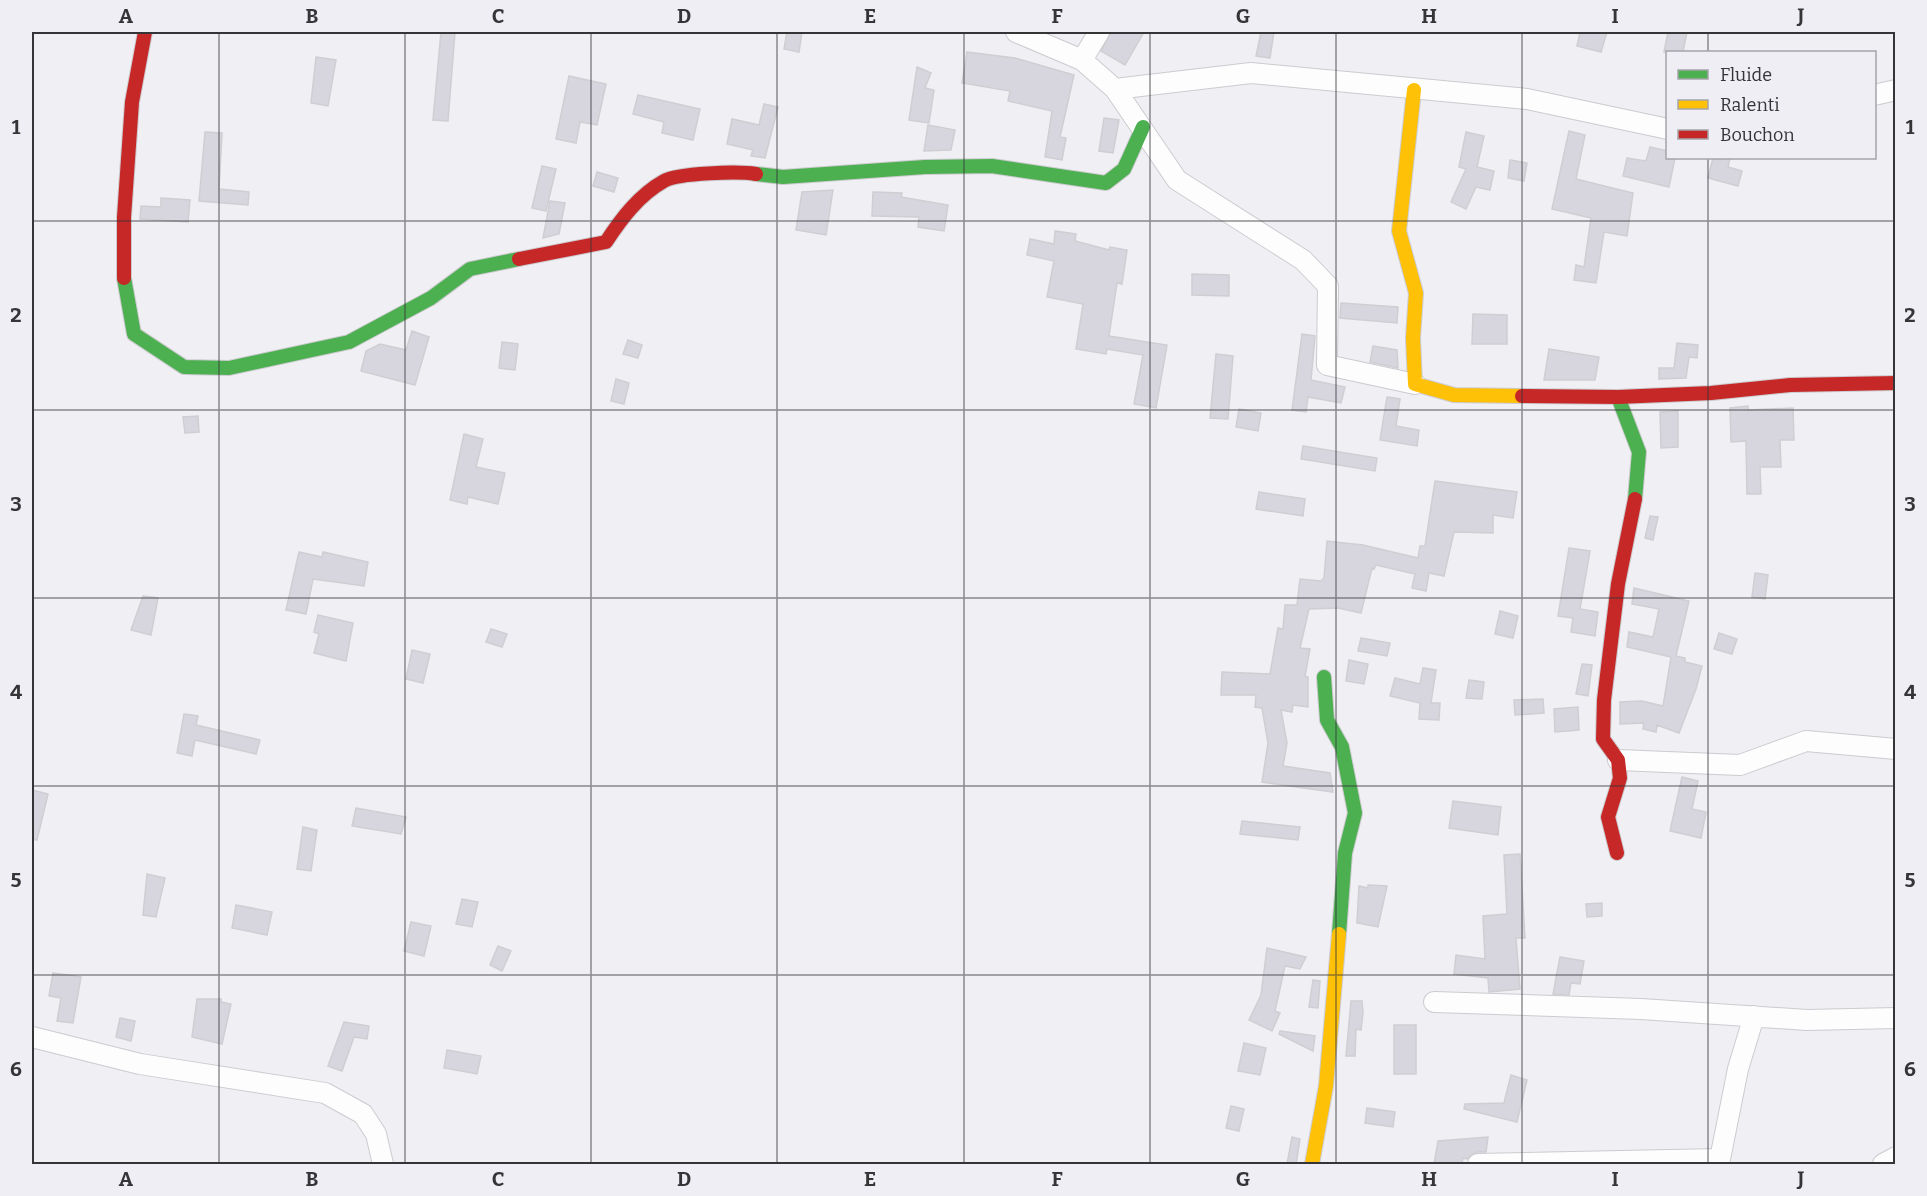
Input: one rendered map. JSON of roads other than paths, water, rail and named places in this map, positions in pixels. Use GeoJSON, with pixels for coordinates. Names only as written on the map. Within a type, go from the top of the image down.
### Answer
{"type":"FeatureCollection","features":[{"type":"Feature","properties":{"kind":"street"},"geometry":{"type":"LineString","coordinates":[[145,32],[132,102],[122,267],[134,334],[184,367],[229,368],[348,342],[431,298],[470,269],[606,242],[625,214],[665,180],[736,171],[783,177],[925,167],[992,166],[1106,183],[1124,169],[1143,127]]}},
{"type":"Feature","properties":{"kind":"street"},"geometry":{"type":"LineString","coordinates":[[1016,32],[1083,60],[1115,89],[1178,180],[1303,260],[1328,286],[1327,365],[1454,395],[1618,397],[1711,393],[1790,385],[1896,383]]}},
{"type":"Feature","properties":{"kind":"street"},"geometry":{"type":"LineString","coordinates":[[1083,60],[1099,32]]}},
{"type":"Feature","properties":{"kind":"street"},"geometry":{"type":"LineString","coordinates":[[1115,89],[1251,73],[1527,99],[1666,129]]}},
{"type":"Feature","properties":{"kind":"street"},"geometry":{"type":"LineString","coordinates":[[1414,90],[1399,231],[1416,293],[1413,338],[1415,384]]}},
{"type":"Feature","properties":{"kind":"street"},"geometry":{"type":"LineString","coordinates":[[1876,95],[1896,90]]}},
{"type":"Feature","properties":{"kind":"street"},"geometry":{"type":"LineString","coordinates":[[1617,853],[1608,817],[1620,778],[1617,760],[1603,739],[1604,700],[1618,584],[1634,511],[1639,452],[1618,397]]}},
{"type":"Feature","properties":{"kind":"street"},"geometry":{"type":"LineString","coordinates":[[1312,1164],[1326,1086],[1334,1013],[1345,853],[1355,813],[1342,747],[1327,720],[1324,677]]}},
{"type":"Feature","properties":{"kind":"street"},"geometry":{"type":"LineString","coordinates":[[1617,760],[1740,765],[1806,741],[1896,749]]}},
{"type":"Feature","properties":{"kind":"street"},"geometry":{"type":"LineString","coordinates":[[1434,1002],[1807,1020],[1896,1018]]}},
{"type":"Feature","properties":{"kind":"street"},"geometry":{"type":"LineString","coordinates":[[1478,1164],[1719,1162],[1738,1069],[1754,1016]]}},
{"type":"Feature","properties":{"kind":"street"},"geometry":{"type":"LineString","coordinates":[[32,1037],[140,1064],[325,1094],[363,1114],[376,1134],[383,1164]]}},
{"type":"Feature","properties":{"kind":"street"},"geometry":{"type":"LineString","coordinates":[[1883,1164],[1896,1157]]}}]}
